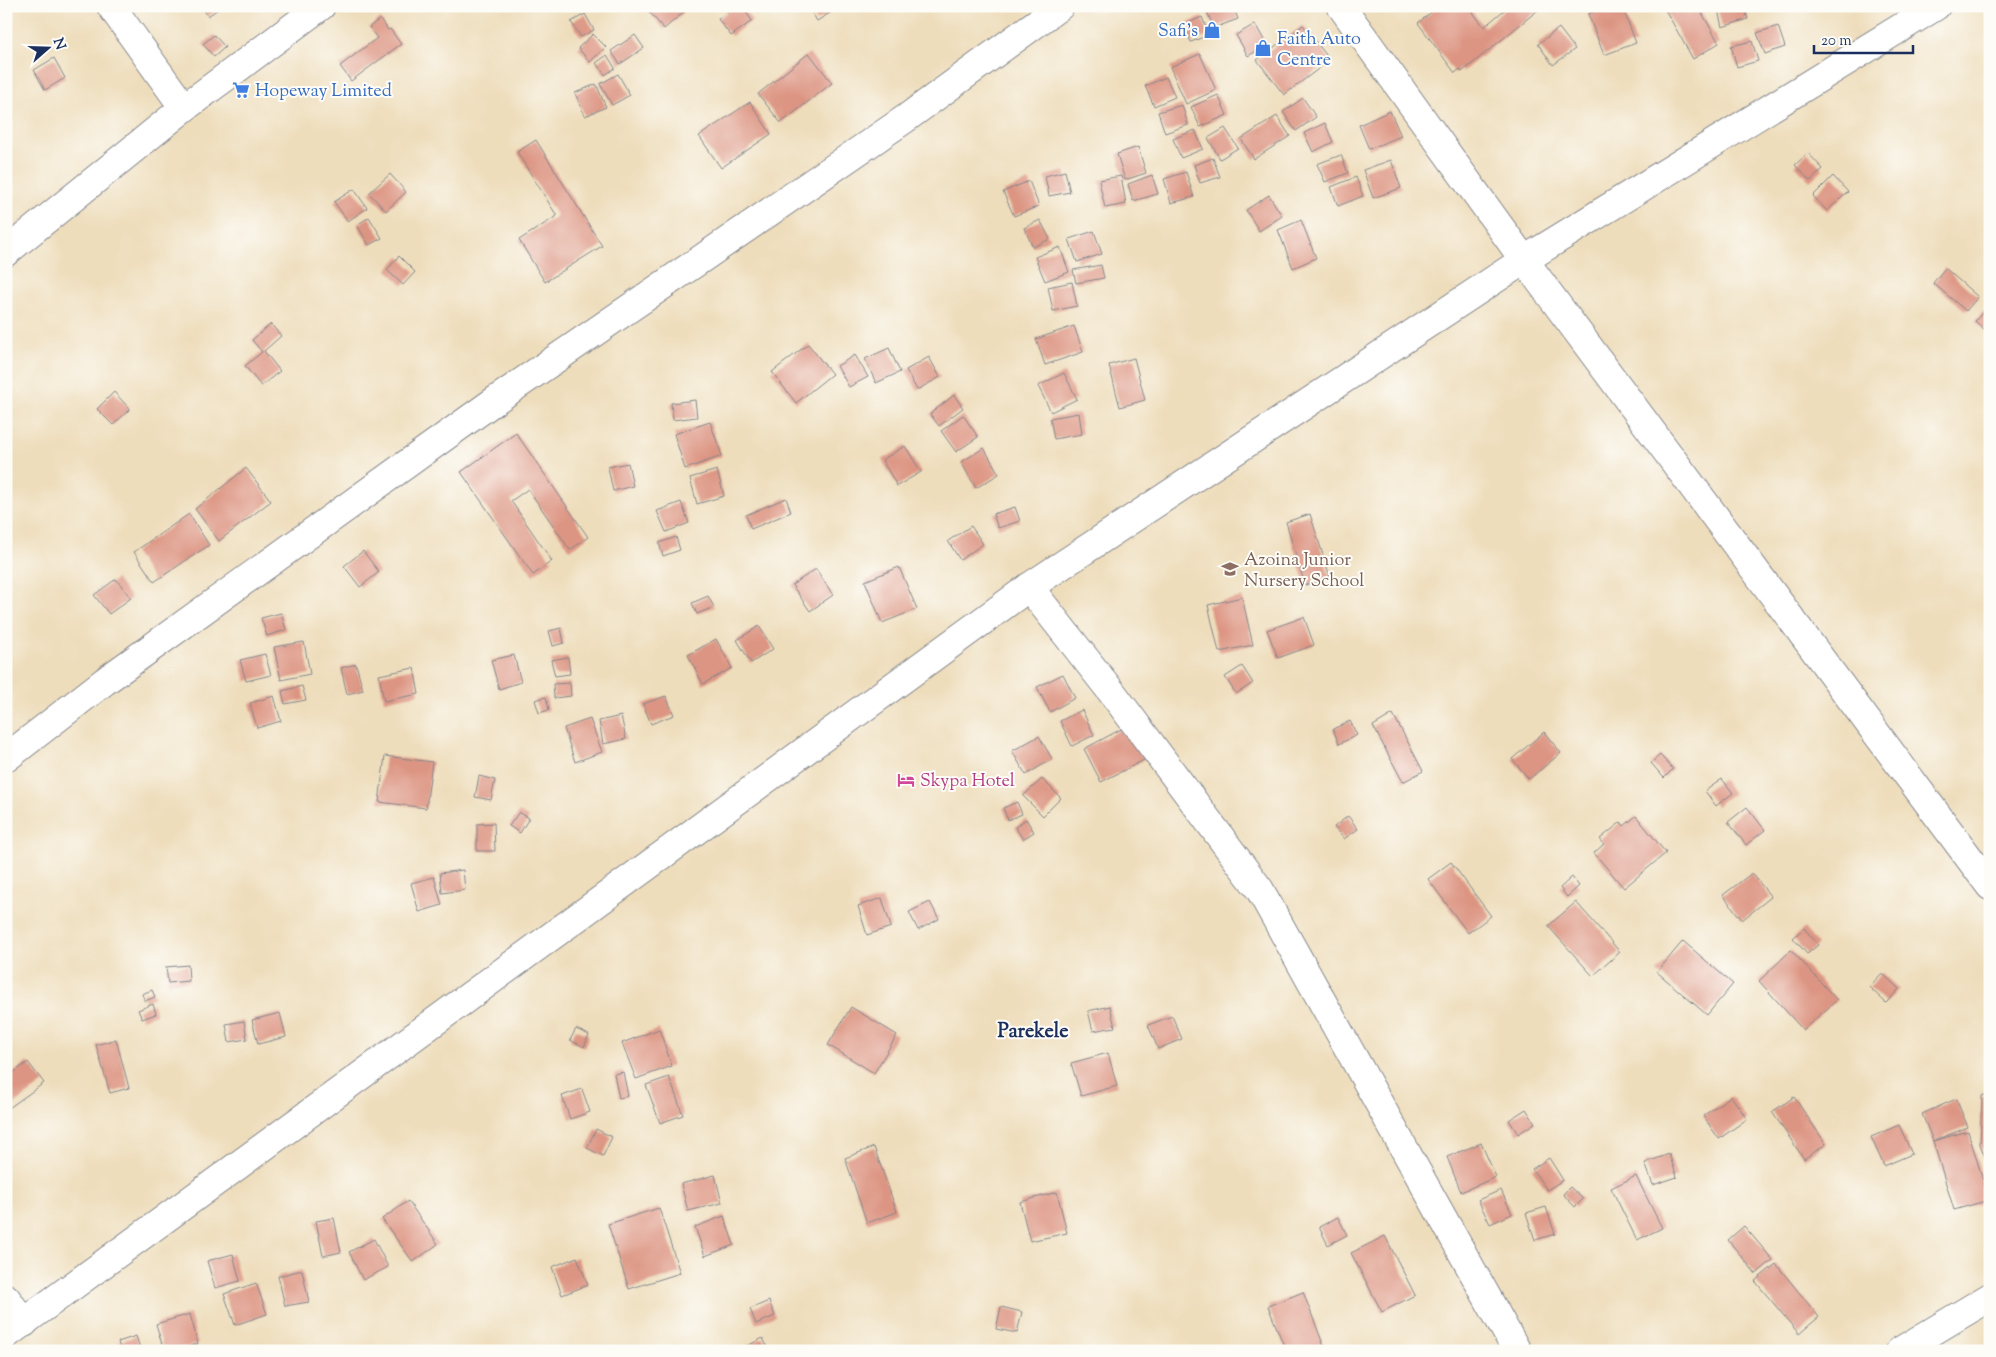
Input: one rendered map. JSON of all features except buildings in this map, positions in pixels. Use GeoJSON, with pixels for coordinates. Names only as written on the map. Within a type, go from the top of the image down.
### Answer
{"type":"FeatureCollection","features":[{"type":"Feature","properties":{"kind":"street"},"geometry":{"type":"LineString","coordinates":[[112,6],[184,108]]}},
{"type":"Feature","properties":{"kind":"street"},"geometry":{"type":"LineString","coordinates":[[6,252],[184,108],[321,6]]}},
{"type":"Feature","properties":{"kind":"street"},"geometry":{"type":"LineString","coordinates":[[6,758],[105,682],[493,402],[905,119],[1060,6]]}},
{"type":"Feature","properties":{"kind":"street"},"geometry":{"type":"LineString","coordinates":[[1341,6],[1524,260],[1990,886]]}},
{"type":"Feature","properties":{"kind":"street"},"geometry":{"type":"LineString","coordinates":[[6,1298],[15,1329],[1029,588],[1524,260],[1936,6]]}},
{"type":"Feature","properties":{"kind":"street"},"geometry":{"type":"LineString","coordinates":[[1029,588],[1114,695],[1260,890],[1517,1351]]}},
{"type":"Feature","properties":{"kind":"street"},"geometry":{"type":"LineString","coordinates":[[1900,1351],[1990,1297]]}},
{"type":"Feature","properties":{"kind":"place","name":"Safi's"},"geometry":{"type":"Point","coordinates":[1212,30]}},
{"type":"Feature","properties":{"kind":"place","name":"Faith Auto Centre"},"geometry":{"type":"Point","coordinates":[1263,48]}},
{"type":"Feature","properties":{"kind":"place","name":"Hopeway Limited"},"geometry":{"type":"Point","coordinates":[241,90]}},
{"type":"Feature","properties":{"kind":"place","name":"Azoina Junior Nursery School"},"geometry":{"type":"Point","coordinates":[1230,569]}},
{"type":"Feature","properties":{"kind":"place","name":"Skypa Hotel"},"geometry":{"type":"Point","coordinates":[906,780]}},
{"type":"Feature","properties":{"kind":"district","name":"Parekele"},"geometry":{"type":"Point","coordinates":[1033,1030]}}]}
